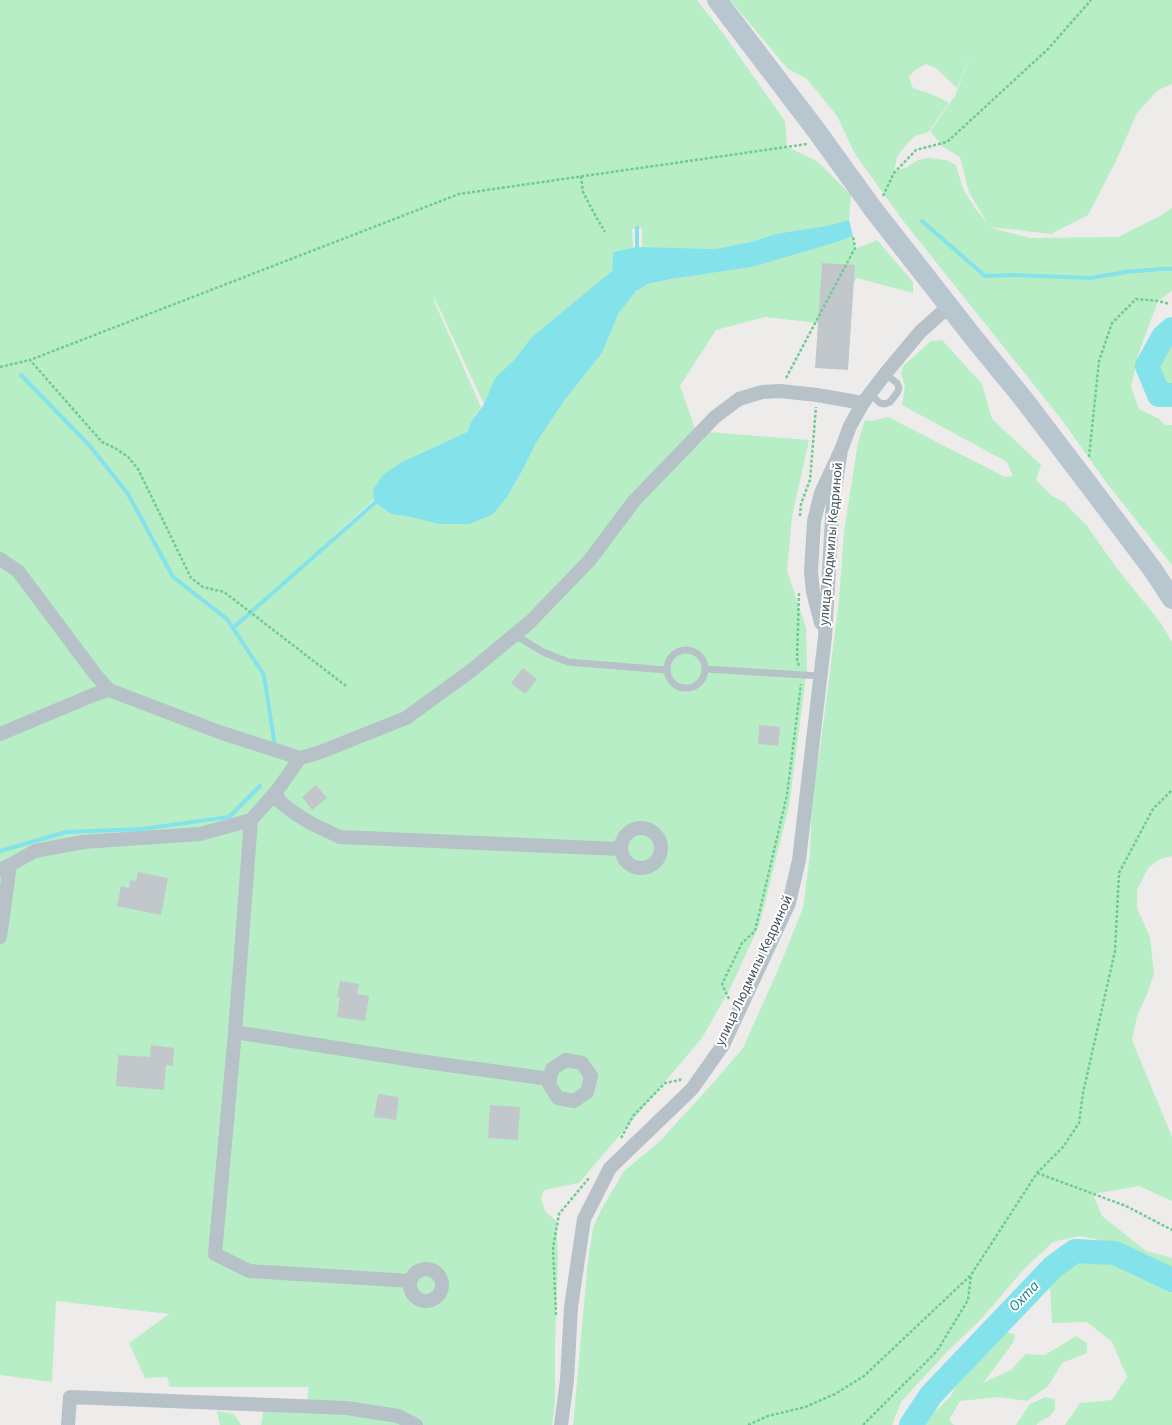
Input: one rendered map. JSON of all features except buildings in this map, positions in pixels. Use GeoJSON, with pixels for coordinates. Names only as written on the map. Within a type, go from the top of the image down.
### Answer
{"type":"FeatureCollection","features":[{"type":"Feature","properties":{"kind":"street"},"geometry":{"type":"LineString","coordinates":[[717,0],[825,142],[873,210],[1022,397],[1084,478],[1153,570],[1172,599]]}},
{"type":"Feature","properties":{"kind":"street","name":"улица Людмилы Кедриной"},"geometry":{"type":"LineString","coordinates":[[561,1425],[567,1380],[571,1306],[584,1219],[610,1168],[692,1089],[723,1045],[789,903],[799,860],[825,637],[813,592],[811,572],[814,521],[821,493],[841,450],[850,426],[867,399],[885,374],[920,332],[949,306]]}},
{"type":"Feature","properties":{"kind":"street"},"geometry":{"type":"LineString","coordinates":[[0,559],[18,571],[90,668],[109,690],[222,733],[300,758],[318,753],[406,718],[472,670],[515,635],[530,622],[589,560],[634,501],[715,417],[739,399],[762,392],[780,391],[867,399]]}},
{"type":"Feature","properties":{"kind":"street"},"geometry":{"type":"LineString","coordinates":[[0,734],[93,695],[109,690]]}},
{"type":"Feature","properties":{"kind":"street"},"geometry":{"type":"LineString","coordinates":[[0,937],[5,868],[34,851],[83,842],[200,834],[251,820],[276,792],[300,758]]}},
{"type":"Feature","properties":{"kind":"street"},"geometry":{"type":"LineString","coordinates":[[276,792],[279,801],[293,812],[312,824],[340,837],[620,850]]}},
{"type":"Feature","properties":{"kind":"street"},"geometry":{"type":"LineString","coordinates":[[251,820],[235,1032],[215,1254],[249,1271],[411,1280]]}},
{"type":"Feature","properties":{"kind":"street"},"geometry":{"type":"LineString","coordinates":[[235,1032],[419,1061],[550,1079]]}},
{"type":"Feature","properties":{"kind":"street"},"geometry":{"type":"LineString","coordinates":[[68,1425],[70,1396],[347,1408],[398,1416],[416,1425]]}},
{"type":"Feature","properties":{"kind":"lane"},"geometry":{"type":"LineString","coordinates":[[867,399],[885,404],[890,402],[897,393],[899,388],[897,383],[885,374]]}},
{"type":"Feature","properties":{"kind":"lane"},"geometry":{"type":"LineString","coordinates":[[515,635],[543,652],[568,662],[666,670]]}},
{"type":"Feature","properties":{"kind":"lane"},"geometry":{"type":"LineString","coordinates":[[691,650],[701,657],[705,669],[702,680],[692,688],[680,688],[670,681],[666,670],[669,658],[679,651],[691,650]]}},
{"type":"Feature","properties":{"kind":"lane"},"geometry":{"type":"LineString","coordinates":[[705,669],[820,676]]}},
{"type":"Feature","properties":{"kind":"path"},"geometry":{"type":"LineString","coordinates":[[873,210],[894,173],[916,150],[947,142],[1048,49],[1091,0]]}},
{"type":"Feature","properties":{"kind":"path"},"geometry":{"type":"LineString","coordinates":[[0,367],[30,360],[459,194],[802,144],[825,142]]}},
{"type":"Feature","properties":{"kind":"path"},"geometry":{"type":"LineString","coordinates":[[581,176],[583,192],[605,232]]}},
{"type":"Feature","properties":{"kind":"path"},"geometry":{"type":"LineString","coordinates":[[780,391],[855,248],[854,236]]}},
{"type":"Feature","properties":{"kind":"path"},"geometry":{"type":"LineString","coordinates":[[1089,463],[1092,414],[1099,362],[1112,324],[1136,299],[1158,301],[1170,304]]}},
{"type":"Feature","properties":{"kind":"path"},"geometry":{"type":"LineString","coordinates":[[30,360],[102,442],[115,448],[128,457],[138,469],[192,578],[203,587],[224,592],[346,686]]}},
{"type":"Feature","properties":{"kind":"path"},"geometry":{"type":"LineString","coordinates":[[800,519],[801,504],[810,480],[817,395]]}},
{"type":"Feature","properties":{"kind":"path"},"geometry":{"type":"LineString","coordinates":[[726,1006],[729,999],[722,984],[742,943],[755,931],[787,795],[802,675],[797,659],[799,589]]}},
{"type":"Feature","properties":{"kind":"path"},"geometry":{"type":"LineString","coordinates":[[748,1425],[768,1416],[805,1408],[835,1394],[864,1376],[971,1276],[1037,1173],[1063,1147],[1079,1123],[1083,1093],[1115,952],[1119,873],[1153,809],[1172,790]]}},
{"type":"Feature","properties":{"kind":"path"},"geometry":{"type":"LineString","coordinates":[[620,1140],[633,1116],[660,1088],[665,1083],[680,1080],[684,1075]]}},
{"type":"Feature","properties":{"kind":"path"},"geometry":{"type":"LineString","coordinates":[[1037,1173],[1126,1206],[1172,1230]]}},
{"type":"Feature","properties":{"kind":"path"},"geometry":{"type":"LineString","coordinates":[[556,1318],[553,1248],[559,1214],[589,1177]]}},
{"type":"Feature","properties":{"kind":"path"},"geometry":{"type":"LineString","coordinates":[[863,1425],[937,1351],[968,1300],[971,1276]]}},
{"type":"Feature","properties":{"kind":"green space"},"geometry":{"type":"Polygon","coordinates":[[[0,0],[697,0],[725,36],[785,121],[787,147],[817,161],[851,195],[849,220],[826,226],[775,234],[755,241],[715,249],[642,248],[642,228],[632,229],[633,248],[613,252],[612,271],[579,299],[495,378],[484,404],[435,299],[434,301],[481,407],[471,422],[467,432],[402,462],[373,490],[374,500],[299,569],[375,503],[391,514],[412,517],[507,497],[536,443],[564,401],[602,353],[619,313],[636,291],[648,284],[671,279],[752,267],[853,236],[855,249],[877,240],[913,282],[913,293],[857,278],[828,324],[765,317],[716,330],[680,386],[696,431],[809,440],[792,517],[787,570],[806,628],[807,669],[789,806],[760,923],[731,987],[702,1038],[579,1183],[544,1190],[541,1198],[545,1211],[556,1221],[558,1256],[555,1404],[552,1425],[261,1425],[263,1412],[307,1401],[309,1387],[170,1387],[167,1377],[145,1378],[129,1343],[169,1314],[56,1301],[52,1382],[0,1375],[0,0]]]}},
{"type":"Feature","properties":{"kind":"green space"},"geometry":{"type":"Polygon","coordinates":[[[730,0],[1172,0],[1172,84],[1158,90],[1137,113],[1116,161],[1088,215],[1051,234],[991,227],[1030,238],[1118,237],[1160,216],[1172,208],[1172,291],[1158,301],[1139,352],[1131,387],[1139,409],[1159,419],[1165,425],[1172,425],[1172,565],[1108,485],[1062,420],[904,222],[855,154],[837,116],[807,79],[788,69],[730,0]],[[972,51],[957,88],[936,68],[926,64],[915,70],[909,77],[913,88],[934,95],[949,103],[928,132],[915,136],[906,145],[897,157],[894,172],[907,167],[918,160],[928,158],[946,160],[956,165],[963,189],[975,208],[988,224],[969,192],[960,157],[943,147],[930,131],[955,96],[972,51]]]}},
{"type":"Feature","properties":{"kind":"green space"},"geometry":{"type":"Polygon","coordinates":[[[942,340],[982,384],[992,419],[1041,465],[1036,480],[1052,496],[1064,502],[1087,526],[1116,567],[1160,622],[1172,642],[1172,856],[1160,859],[1148,868],[1137,890],[1137,908],[1150,937],[1154,974],[1137,1016],[1132,1040],[1172,1137],[1172,1201],[1139,1186],[1093,1194],[1102,1216],[1146,1251],[1172,1258],[1172,1268],[1109,1242],[1080,1236],[1053,1242],[1024,1269],[983,1317],[944,1355],[901,1402],[892,1425],[573,1425],[588,1260],[593,1228],[601,1210],[624,1171],[658,1143],[743,1048],[778,970],[803,908],[810,854],[812,795],[820,749],[839,600],[844,532],[858,442],[865,420],[871,421],[888,417],[1005,477],[1013,476],[1007,462],[902,405],[905,386],[901,374],[903,366],[931,341],[942,340]]]}},
{"type":"Feature","properties":{"kind":"green space"},"geometry":{"type":"Polygon","coordinates":[[[1172,342],[1172,386],[1162,386],[1157,367],[1172,342]]]}},
{"type":"Feature","properties":{"kind":"green space"},"geometry":{"type":"Polygon","coordinates":[[[1092,1258],[1123,1263],[1172,1291],[1172,1425],[1065,1425],[1080,1403],[1112,1400],[1127,1377],[1112,1342],[1087,1322],[1052,1323],[1050,1288],[1064,1267],[1092,1258]]]}},
{"type":"Feature","properties":{"kind":"green space"},"geometry":{"type":"Polygon","coordinates":[[[1001,1332],[1015,1334],[1013,1343],[983,1383],[1011,1370],[1026,1354],[1045,1355],[1076,1336],[1087,1343],[1087,1353],[1062,1363],[1048,1386],[1027,1401],[999,1397],[960,1401],[949,1420],[954,1425],[921,1425],[950,1397],[961,1378],[979,1354],[1001,1332]]]}},
{"type":"Feature","properties":{"kind":"green space"},"geometry":{"type":"Polygon","coordinates":[[[1045,1397],[1055,1399],[1055,1410],[1049,1417],[1036,1425],[1016,1425],[1029,1405],[1045,1397]]]}},
{"type":"Feature","properties":{"kind":"green space"},"geometry":{"type":"Polygon","coordinates":[[[217,1411],[234,1414],[241,1425],[220,1425],[217,1411]]]}},
{"type":"Feature","properties":{"kind":"water"},"geometry":{"type":"Polygon","coordinates":[[[849,220],[853,236],[834,243],[752,267],[671,279],[648,284],[636,291],[619,313],[602,353],[564,401],[536,443],[507,497],[492,515],[469,524],[439,524],[412,517],[391,514],[374,502],[373,490],[383,475],[402,462],[467,432],[471,422],[484,404],[495,378],[515,359],[532,337],[612,271],[613,252],[637,247],[715,249],[755,241],[775,234],[826,226],[849,220]]]}},
{"type":"Feature","properties":{"kind":"waterway"},"geometry":{"type":"LineString","coordinates":[[922,221],[985,276],[1014,275],[1090,278],[1126,272],[1172,269]]}},
{"type":"Feature","properties":{"kind":"waterway"},"geometry":{"type":"LineString","coordinates":[[637,228],[637,247]]}},
{"type":"Feature","properties":{"kind":"waterway","name":"Охта"},"geometry":{"type":"LineString","coordinates":[[1172,329],[1163,337],[1147,366],[1159,395],[1172,395]]}},
{"type":"Feature","properties":{"kind":"waterway"},"geometry":{"type":"LineString","coordinates":[[21,375],[90,446],[128,494],[173,577],[227,619],[264,675],[275,747]]}},
{"type":"Feature","properties":{"kind":"waterway"},"geometry":{"type":"LineString","coordinates":[[233,628],[378,500]]}},
{"type":"Feature","properties":{"kind":"waterway"},"geometry":{"type":"LineString","coordinates":[[0,851],[66,832],[142,829],[229,817],[260,786]]}},
{"type":"Feature","properties":{"kind":"waterway","name":"Охта"},"geometry":{"type":"LineString","coordinates":[[911,1425],[931,1395],[1053,1267],[1075,1251],[1115,1253],[1172,1280]]}}]}
